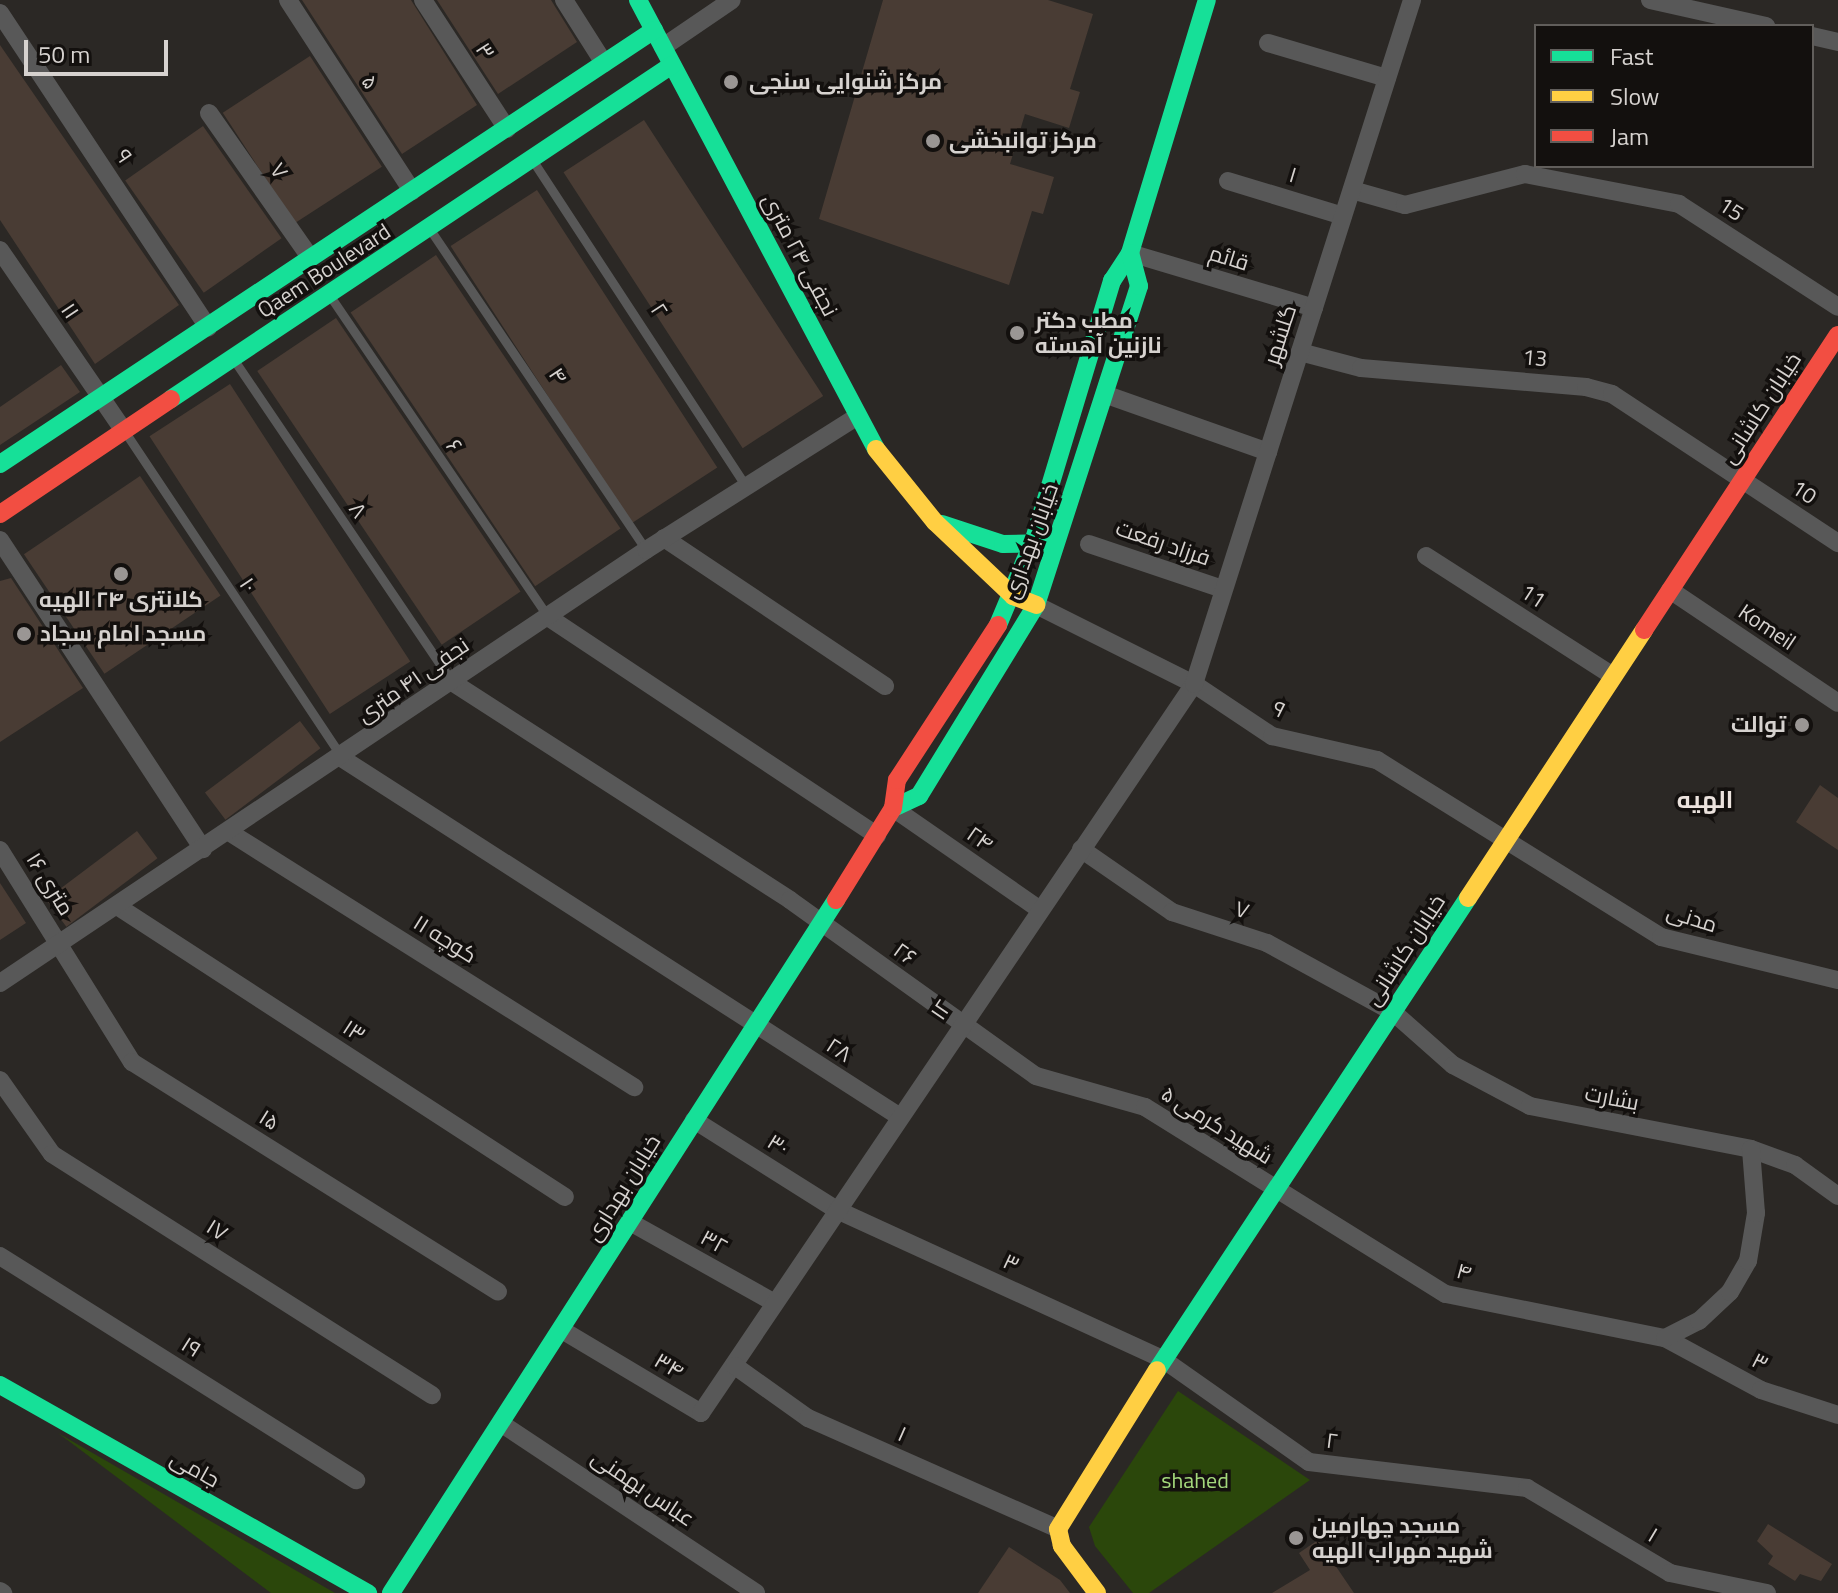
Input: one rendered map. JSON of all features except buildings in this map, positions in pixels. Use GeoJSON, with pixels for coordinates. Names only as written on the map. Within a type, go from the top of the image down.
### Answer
{"type":"FeatureCollection","features":[{"type":"Feature","properties":{"kind":"street","name":"۵"},"geometry":{"type":"LineString","coordinates":[[288,0],[412,191]]}},
{"type":"Feature","properties":{"kind":"street","name":"۳"},"geometry":{"type":"LineString","coordinates":[[423,0],[507,129]]}},
{"type":"Feature","properties":{"kind":"street"},"geometry":{"type":"LineString","coordinates":[[564,0],[604,63]]}},
{"type":"Feature","properties":{"kind":"street","name":"نجفی ۲۴ متری"},"geometry":{"type":"LineString","coordinates":[[638,0],[855,418],[935,522],[1013,596]]}},
{"type":"Feature","properties":{"kind":"street"},"geometry":{"type":"LineString","coordinates":[[663,47],[732,0]]}},
{"type":"Feature","properties":{"kind":"street","name":"خیابان بهداری"},"geometry":{"type":"LineString","coordinates":[[391,1593],[562,1330],[752,1022],[877,836],[893,808],[897,780],[1013,596],[1034,539],[1112,281],[1130,253],[1207,0]]}},
{"type":"Feature","properties":{"kind":"street","name":"گلشهر"},"geometry":{"type":"LineString","coordinates":[[1194,684],[1412,0]]}},
{"type":"Feature","properties":{"kind":"street"},"geometry":{"type":"LineString","coordinates":[[1650,0],[1757,24]]}},
{"type":"Feature","properties":{"kind":"street","name":"۹"},"geometry":{"type":"LineString","coordinates":[[0,13],[208,327]]}},
{"type":"Feature","properties":{"kind":"street","name":"Qaem Boulevard"},"geometry":{"type":"LineString","coordinates":[[0,464],[654,30]]}},
{"type":"Feature","properties":{"kind":"street"},"geometry":{"type":"LineString","coordinates":[[1814,36],[1838,42]]}},
{"type":"Feature","properties":{"kind":"street"},"geometry":{"type":"LineString","coordinates":[[1268,43],[1387,78]]}},
{"type":"Feature","properties":{"kind":"street","name":"Qaem Boulevard"},"geometry":{"type":"LineString","coordinates":[[0,514],[533,161],[672,65]]}},
{"type":"Feature","properties":{"kind":"street","name":"۷"},"geometry":{"type":"LineString","coordinates":[[209,113],[310,257]]}},
{"type":"Feature","properties":{"kind":"street","name":"15"},"geometry":{"type":"LineString","coordinates":[[1352,190],[1405,205],[1525,174],[1679,204],[1838,307]]}},
{"type":"Feature","properties":{"kind":"street","name":"۱"},"geometry":{"type":"LineString","coordinates":[[1228,181],[1343,216]]}},
{"type":"Feature","properties":{"kind":"street","name":"۱۱"},"geometry":{"type":"LineString","coordinates":[[0,250],[124,431]]}},
{"type":"Feature","properties":{"kind":"street","name":"خیابان بهداری"},"geometry":{"type":"LineString","coordinates":[[893,808],[919,796],[1036,605],[1058,547],[1139,286],[1130,253]]}},
{"type":"Feature","properties":{"kind":"street","name":"قائم"},"geometry":{"type":"LineString","coordinates":[[1130,253],[1314,308]]}},
{"type":"Feature","properties":{"kind":"street","name":"خیابان کاشانی"},"geometry":{"type":"LineString","coordinates":[[1058,1529],[1164,1360],[1838,335]]}},
{"type":"Feature","properties":{"kind":"street","name":"13"},"geometry":{"type":"LineString","coordinates":[[1300,352],[1361,368],[1586,387],[1612,394],[1743,480]]}},
{"type":"Feature","properties":{"kind":"street"},"geometry":{"type":"LineString","coordinates":[[1107,395],[1268,452]]}},
{"type":"Feature","properties":{"kind":"street","name":"نجفی ۴۱ متری"},"geometry":{"type":"LineString","coordinates":[[0,983],[343,759],[664,538],[855,418]]}},
{"type":"Feature","properties":{"kind":"street","name":"10"},"geometry":{"type":"LineString","coordinates":[[1743,480],[1838,543]]}},
{"type":"Feature","properties":{"kind":"street"},"geometry":{"type":"LineString","coordinates":[[935,522],[1003,544],[1034,539],[1058,547]]}},
{"type":"Feature","properties":{"kind":"street"},"geometry":{"type":"LineString","coordinates":[[664,538],[885,686]]}},
{"type":"Feature","properties":{"kind":"street"},"geometry":{"type":"LineString","coordinates":[[0,540],[203,849]]}},
{"type":"Feature","properties":{"kind":"street","name":"فرزاد رفعت"},"geometry":{"type":"LineString","coordinates":[[1089,544],[1223,589]]}},
{"type":"Feature","properties":{"kind":"street","name":"11"},"geometry":{"type":"LineString","coordinates":[[1426,556],[1613,676]]}},
{"type":"Feature","properties":{"kind":"street","name":"Komeil"},"geometry":{"type":"LineString","coordinates":[[1670,590],[1838,703]]}},
{"type":"Feature","properties":{"kind":"street"},"geometry":{"type":"LineString","coordinates":[[1013,596],[1036,605]]}},
{"type":"Feature","properties":{"kind":"street","name":"۹"},"geometry":{"type":"LineString","coordinates":[[1036,605],[1194,684],[1272,736],[1377,760],[1504,842]]}},
{"type":"Feature","properties":{"kind":"street"},"geometry":{"type":"LineString","coordinates":[[548,617],[877,836]]}},
{"type":"Feature","properties":{"kind":"street","name":"۲۶"},"geometry":{"type":"LineString","coordinates":[[452,682],[821,922],[960,1024]]}},
{"type":"Feature","properties":{"kind":"street","name":"۱۲"},"geometry":{"type":"LineString","coordinates":[[735,1366],[960,1024],[1194,684]]}},
{"type":"Feature","properties":{"kind":"street","name":"۲۸"},"geometry":{"type":"LineString","coordinates":[[343,759],[900,1117]]}},
{"type":"Feature","properties":{"kind":"street","name":"۲۴"},"geometry":{"type":"LineString","coordinates":[[893,808],[1039,909]]}},
{"type":"Feature","properties":{"kind":"street","name":"کوچه ۱۱"},"geometry":{"type":"LineString","coordinates":[[229,832],[634,1087]]}},
{"type":"Feature","properties":{"kind":"street","name":"مدنی"},"geometry":{"type":"LineString","coordinates":[[1504,842],[1661,937],[1838,980]]}},
{"type":"Feature","properties":{"kind":"street","name":"۷"},"geometry":{"type":"LineString","coordinates":[[1081,849],[1172,912],[1267,943],[1393,1012]]}},
{"type":"Feature","properties":{"kind":"street","name":"۱۶ متری"},"geometry":{"type":"LineString","coordinates":[[0,850],[59,944]]}},
{"type":"Feature","properties":{"kind":"street","name":"۱۳"},"geometry":{"type":"LineString","coordinates":[[117,906],[565,1197]]}},
{"type":"Feature","properties":{"kind":"street","name":"۱۵"},"geometry":{"type":"LineString","coordinates":[[59,944],[132,1062],[498,1292]]}},
{"type":"Feature","properties":{"kind":"street","name":"بشارت"},"geometry":{"type":"LineString","coordinates":[[1393,1012],[1453,1065],[1530,1106],[1751,1149],[1795,1165],[1838,1196]]}},
{"type":"Feature","properties":{"kind":"street","name":"۵ شهید کرمی"},"geometry":{"type":"LineString","coordinates":[[960,1024],[1036,1076],[1145,1107],[1276,1189]]}},
{"type":"Feature","properties":{"kind":"street","name":"۱۷"},"geometry":{"type":"LineString","coordinates":[[0,1080],[52,1154],[432,1395]]}},
{"type":"Feature","properties":{"kind":"street","name":"۳۰"},"geometry":{"type":"LineString","coordinates":[[694,1120],[837,1210]]}},
{"type":"Feature","properties":{"kind":"street"},"geometry":{"type":"LineString","coordinates":[[1665,1338],[1699,1321],[1730,1292],[1748,1261],[1756,1213],[1751,1149]]}},
{"type":"Feature","properties":{"kind":"street","name":"۴"},"geometry":{"type":"LineString","coordinates":[[1276,1189],[1446,1294],[1665,1338]]}},
{"type":"Feature","properties":{"kind":"street","name":"۳"},"geometry":{"type":"LineString","coordinates":[[837,1210],[1164,1360]]}},
{"type":"Feature","properties":{"kind":"street","name":"۳۲"},"geometry":{"type":"LineString","coordinates":[[630,1222],[775,1303]]}},
{"type":"Feature","properties":{"kind":"street","name":"۱۹"},"geometry":{"type":"LineString","coordinates":[[0,1256],[356,1480]]}},
{"type":"Feature","properties":{"kind":"street","name":"۳۴"},"geometry":{"type":"LineString","coordinates":[[562,1330],[701,1413],[735,1366]]}},
{"type":"Feature","properties":{"kind":"street","name":"۳"},"geometry":{"type":"LineString","coordinates":[[1665,1338],[1761,1390],[1838,1415]]}},
{"type":"Feature","properties":{"kind":"street","name":"۲"},"geometry":{"type":"LineString","coordinates":[[1164,1360],[1309,1462],[1527,1488]]}},
{"type":"Feature","properties":{"kind":"street","name":"۱"},"geometry":{"type":"LineString","coordinates":[[735,1366],[808,1418],[1058,1529]]}},
{"type":"Feature","properties":{"kind":"street","name":"جامی"},"geometry":{"type":"LineString","coordinates":[[0,1385],[368,1593]]}},
{"type":"Feature","properties":{"kind":"street","name":"عباس بهمنی"},"geometry":{"type":"LineString","coordinates":[[502,1424],[756,1593]]}},
{"type":"Feature","properties":{"kind":"street","name":"۱"},"geometry":{"type":"LineString","coordinates":[[1527,1488],[1670,1573],[1767,1593]]}},
{"type":"Feature","properties":{"kind":"street"},"geometry":{"type":"LineString","coordinates":[[1058,1529],[1067,1554],[1097,1593]]}},
{"type":"Feature","properties":{"kind":"lane","name":"۲"},"geometry":{"type":"LineString","coordinates":[[533,161],[745,485]]}},
{"type":"Feature","properties":{"kind":"lane","name":"۴"},"geometry":{"type":"LineString","coordinates":[[430,229],[646,550]]}},
{"type":"Feature","properties":{"kind":"lane","name":"۶"},"geometry":{"type":"LineString","coordinates":[[330,295],[548,617]]}},
{"type":"Feature","properties":{"kind":"lane","name":"۸"},"geometry":{"type":"LineString","coordinates":[[234,359],[452,682]]}},
{"type":"Feature","properties":{"kind":"lane","name":"۱۰"},"geometry":{"type":"LineString","coordinates":[[124,431],[343,759]]}},
{"type":"Feature","properties":{"kind":"green space","name":"shahed"},"geometry":{"type":"Polygon","coordinates":[[[1178,1391],[1310,1480],[1149,1593],[1133,1593],[1095,1546],[1089,1527],[1178,1391]]]}},
{"type":"Feature","properties":{"kind":"green space"},"geometry":{"type":"Polygon","coordinates":[[[58,1433],[335,1593],[271,1593],[58,1433]]]}},
{"type":"Feature","properties":{"kind":"traffic: fast"},"geometry":{"type":"LineString","coordinates":[[638,0],[876,449]]}},
{"type":"Feature","properties":{"kind":"traffic: fast"},"geometry":{"type":"LineString","coordinates":[[998,625],[1034,539],[1112,281],[1130,253],[1207,0]]}},
{"type":"Feature","properties":{"kind":"traffic: fast"},"geometry":{"type":"LineString","coordinates":[[0,464],[654,30]]}},
{"type":"Feature","properties":{"kind":"traffic: fast"},"geometry":{"type":"LineString","coordinates":[[171,399],[672,65]]}},
{"type":"Feature","properties":{"kind":"traffic: fast"},"geometry":{"type":"LineString","coordinates":[[893,808],[919,796],[1036,605],[1139,286],[1130,253]]}},
{"type":"Feature","properties":{"kind":"traffic: fast"},"geometry":{"type":"LineString","coordinates":[[942,524],[1003,544],[1046,543]]}},
{"type":"Feature","properties":{"kind":"traffic: fast"},"geometry":{"type":"LineString","coordinates":[[1157,1370],[1468,898]]}},
{"type":"Feature","properties":{"kind":"traffic: fast"},"geometry":{"type":"LineString","coordinates":[[391,1593],[836,900]]}},
{"type":"Feature","properties":{"kind":"traffic: fast"},"geometry":{"type":"LineString","coordinates":[[0,1385],[368,1593]]}},
{"type":"Feature","properties":{"kind":"traffic: slow"},"geometry":{"type":"LineString","coordinates":[[876,449],[935,522],[1013,596],[1036,605]]}},
{"type":"Feature","properties":{"kind":"traffic: slow"},"geometry":{"type":"LineString","coordinates":[[1468,898],[1644,630]]}},
{"type":"Feature","properties":{"kind":"traffic: slow"},"geometry":{"type":"LineString","coordinates":[[1097,1593],[1062,1546],[1058,1529],[1157,1370]]}},
{"type":"Feature","properties":{"kind":"traffic: jam"},"geometry":{"type":"LineString","coordinates":[[1644,630],[1838,335]]}},
{"type":"Feature","properties":{"kind":"traffic: jam"},"geometry":{"type":"LineString","coordinates":[[0,514],[171,399]]}},
{"type":"Feature","properties":{"kind":"traffic: jam"},"geometry":{"type":"LineString","coordinates":[[836,900],[893,808],[897,780],[998,625]]}},
{"type":"Feature","properties":{"kind":"place","name":"مرکز شنوایی سنجی"},"geometry":{"type":"Point","coordinates":[731,82]}},
{"type":"Feature","properties":{"kind":"place","name":"مرکز توانبخشی"},"geometry":{"type":"Point","coordinates":[933,141]}},
{"type":"Feature","properties":{"kind":"place","name":"مطب دکتر نازنین آهسته"},"geometry":{"type":"Point","coordinates":[1017,333]}},
{"type":"Feature","properties":{"kind":"place","name":"کلانتری ۲۴ الهیه"},"geometry":{"type":"Point","coordinates":[121,574]}},
{"type":"Feature","properties":{"kind":"place","name":"مسجد امام سجاد"},"geometry":{"type":"Point","coordinates":[24,634]}},
{"type":"Feature","properties":{"kind":"place","name":"توالت"},"geometry":{"type":"Point","coordinates":[1802,725]}},
{"type":"Feature","properties":{"kind":"place","name":"مسجد چهارمین شهید مهراب الهیه"},"geometry":{"type":"Point","coordinates":[1296,1538]}},
{"type":"Feature","properties":{"kind":"district","name":"الهیه"},"geometry":{"type":"Point","coordinates":[1705,800]}}]}
